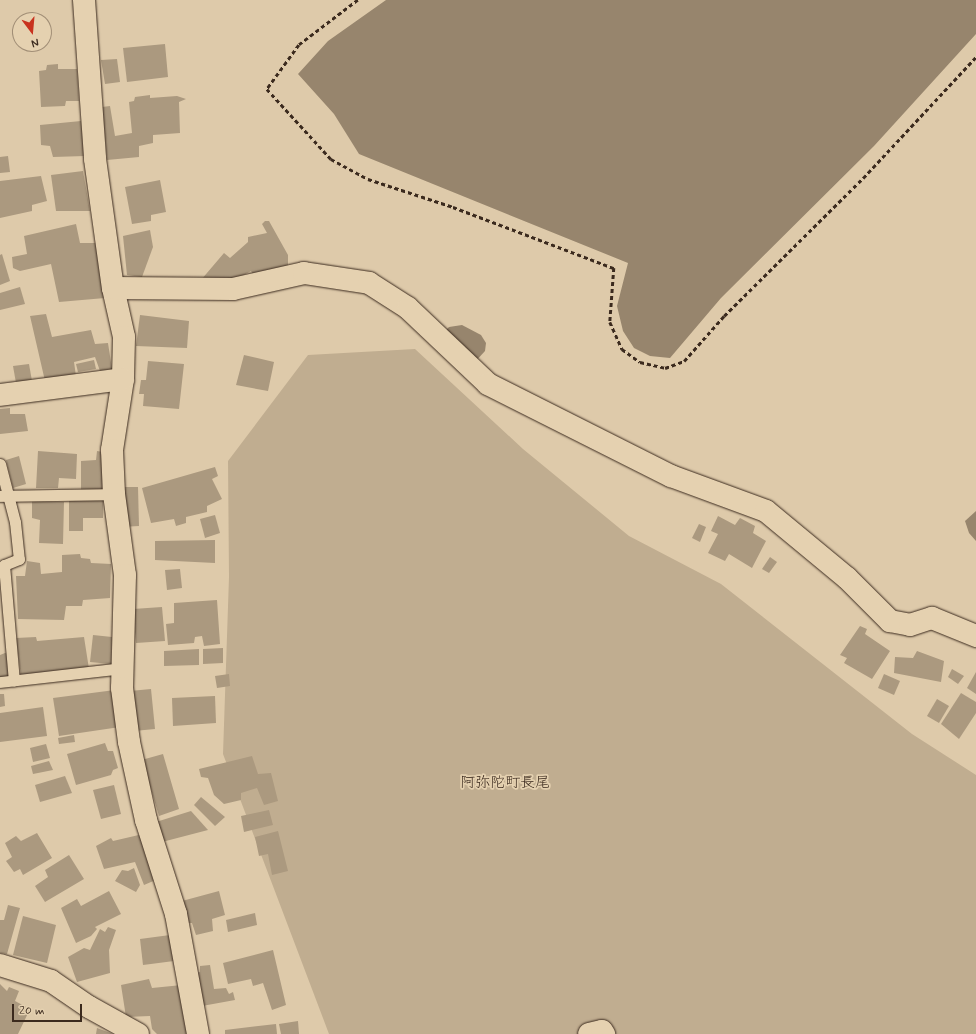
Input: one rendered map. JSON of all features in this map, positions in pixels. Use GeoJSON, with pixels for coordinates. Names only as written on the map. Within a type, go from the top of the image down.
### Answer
{"type":"FeatureCollection","features":[{"type":"Feature","properties":{"kind":"street"},"geometry":{"type":"LineString","coordinates":[[84,0],[95,159],[113,288],[124,337],[123,379],[112,450],[114,494],[124,575],[122,668],[129,742],[146,820],[176,914],[198,1034]]}},
{"type":"Feature","properties":{"kind":"street"},"geometry":{"type":"LineString","coordinates":[[113,288],[233,289],[304,273],[369,283],[408,308],[488,384],[671,476],[766,511],[846,578],[890,621],[910,625],[932,618],[976,636]]}},
{"type":"Feature","properties":{"kind":"street"},"geometry":{"type":"LineString","coordinates":[[0,396],[123,379]]}},
{"type":"Feature","properties":{"kind":"street"},"geometry":{"type":"LineString","coordinates":[[0,965],[51,981],[89,1008],[138,1034]]}},
{"type":"Feature","properties":{"kind":"street"},"geometry":{"type":"LineString","coordinates":[[589,1034],[602,1031],[604,1034]]}},
{"type":"Feature","properties":{"kind":"lane"},"geometry":{"type":"LineString","coordinates":[[0,464],[5,496],[19,560],[4,565],[14,681]]}},
{"type":"Feature","properties":{"kind":"lane"},"geometry":{"type":"LineString","coordinates":[[5,496],[114,494]]}},
{"type":"Feature","properties":{"kind":"lane"},"geometry":{"type":"LineString","coordinates":[[0,682],[122,668]]}},
{"type":"Feature","properties":{"kind":"path"},"geometry":{"type":"LineString","coordinates":[[358,0],[299,45],[267,89],[331,159],[368,179],[453,207],[614,268],[610,322],[622,349],[640,362],[665,368],[684,361],[724,316],[863,178],[976,56]]}},
{"type":"Feature","properties":{"kind":"shaded area"},"geometry":{"type":"Polygon","coordinates":[[[386,0],[976,0],[976,34],[874,146],[721,298],[670,358],[650,356],[634,348],[623,331],[617,306],[628,263],[359,154],[334,114],[298,74],[328,41],[386,0]]]}},
{"type":"Feature","properties":{"kind":"shaded area"},"geometry":{"type":"Polygon","coordinates":[[[462,325],[481,335],[486,343],[485,351],[474,363],[445,331],[449,327],[462,325]]]}},
{"type":"Feature","properties":{"kind":"shaded area"},"geometry":{"type":"Polygon","coordinates":[[[415,349],[523,449],[629,536],[721,584],[912,734],[976,775],[976,1034],[329,1034],[223,754],[229,577],[228,461],[308,355],[415,349]]]}},
{"type":"Feature","properties":{"kind":"shaded area"},"geometry":{"type":"Polygon","coordinates":[[[976,511],[976,541],[969,533],[965,521],[976,511]]]}},
{"type":"Feature","properties":{"kind":"building"},"geometry":{"type":"Polygon","coordinates":[[[165,44],[168,77],[127,82],[123,48],[165,44]]]}},
{"type":"Feature","properties":{"kind":"building"},"geometry":{"type":"Polygon","coordinates":[[[117,59],[120,82],[105,84],[101,60],[117,59]]]}},
{"type":"Feature","properties":{"kind":"building"},"geometry":{"type":"Polygon","coordinates":[[[58,64],[58,69],[77,69],[79,101],[66,101],[65,106],[41,107],[39,71],[46,70],[47,65],[58,64]]]}},
{"type":"Feature","properties":{"kind":"building"},"geometry":{"type":"Polygon","coordinates":[[[150,95],[150,98],[177,96],[186,99],[179,102],[180,133],[153,135],[153,143],[139,146],[139,157],[107,160],[102,107],[110,106],[115,136],[132,133],[129,102],[134,101],[135,97],[150,95]]]}},
{"type":"Feature","properties":{"kind":"building"},"geometry":{"type":"Polygon","coordinates":[[[81,121],[85,156],[53,157],[50,146],[41,145],[40,125],[81,121]]]}},
{"type":"Feature","properties":{"kind":"building"},"geometry":{"type":"Polygon","coordinates":[[[8,156],[10,172],[0,173],[0,157],[8,156]]]}},
{"type":"Feature","properties":{"kind":"building"},"geometry":{"type":"Polygon","coordinates":[[[83,171],[90,211],[56,211],[51,175],[83,171]]]}},
{"type":"Feature","properties":{"kind":"building"},"geometry":{"type":"Polygon","coordinates":[[[41,176],[47,201],[32,205],[32,211],[0,218],[0,181],[41,176]]]}},
{"type":"Feature","properties":{"kind":"building"},"geometry":{"type":"Polygon","coordinates":[[[160,180],[166,212],[151,215],[151,221],[132,224],[125,187],[160,180]]]}},
{"type":"Feature","properties":{"kind":"building"},"geometry":{"type":"Polygon","coordinates":[[[265,221],[269,221],[288,255],[288,270],[255,278],[251,271],[233,281],[201,280],[224,253],[230,258],[248,242],[248,237],[267,233],[262,224],[265,221]]]}},
{"type":"Feature","properties":{"kind":"building"},"geometry":{"type":"Polygon","coordinates":[[[76,224],[80,243],[97,243],[105,298],[59,302],[51,264],[20,271],[13,268],[12,257],[27,254],[24,236],[76,224]]]}},
{"type":"Feature","properties":{"kind":"building"},"geometry":{"type":"Polygon","coordinates":[[[150,230],[153,247],[142,277],[127,275],[123,236],[150,230]]]}},
{"type":"Feature","properties":{"kind":"building"},"geometry":{"type":"Polygon","coordinates":[[[2,254],[10,281],[0,285],[0,255],[2,254]]]}},
{"type":"Feature","properties":{"kind":"building"},"geometry":{"type":"Polygon","coordinates":[[[20,287],[25,304],[0,310],[0,293],[20,287]]]}},
{"type":"Feature","properties":{"kind":"building"},"geometry":{"type":"Polygon","coordinates":[[[46,314],[52,337],[91,330],[95,344],[108,343],[112,369],[100,371],[95,357],[74,362],[76,376],[45,381],[30,316],[46,314]]]}},
{"type":"Feature","properties":{"kind":"building"},"geometry":{"type":"Polygon","coordinates":[[[140,315],[189,321],[187,348],[136,346],[140,315]]]}},
{"type":"Feature","properties":{"kind":"building"},"geometry":{"type":"Polygon","coordinates":[[[244,355],[274,362],[268,391],[236,385],[244,355]]]}},
{"type":"Feature","properties":{"kind":"building"},"geometry":{"type":"Polygon","coordinates":[[[94,360],[96,369],[78,372],[76,364],[94,360]]]}},
{"type":"Feature","properties":{"kind":"building"},"geometry":{"type":"Polygon","coordinates":[[[148,361],[184,364],[179,409],[143,406],[144,394],[139,394],[141,380],[146,380],[148,361]]]}},
{"type":"Feature","properties":{"kind":"building"},"geometry":{"type":"Polygon","coordinates":[[[29,364],[32,381],[16,383],[13,366],[29,364]]]}},
{"type":"Feature","properties":{"kind":"building"},"geometry":{"type":"Polygon","coordinates":[[[10,408],[10,414],[25,414],[28,431],[0,434],[0,409],[10,408]]]}},
{"type":"Feature","properties":{"kind":"building"},"geometry":{"type":"Polygon","coordinates":[[[38,451],[77,454],[76,479],[59,478],[58,488],[36,488],[38,451]]]}},
{"type":"Feature","properties":{"kind":"building"},"geometry":{"type":"Polygon","coordinates":[[[97,451],[103,452],[102,490],[81,490],[81,461],[96,460],[97,451]]]}},
{"type":"Feature","properties":{"kind":"building"},"geometry":{"type":"Polygon","coordinates":[[[19,456],[26,484],[13,488],[6,460],[19,456]]]}},
{"type":"Feature","properties":{"kind":"building"},"geometry":{"type":"Polygon","coordinates":[[[215,467],[218,476],[212,479],[222,499],[207,506],[207,512],[186,517],[186,523],[176,526],[174,519],[151,523],[142,488],[215,467]]]}},
{"type":"Feature","properties":{"kind":"building"},"geometry":{"type":"Polygon","coordinates":[[[120,487],[138,487],[139,526],[121,527],[120,487]]]}},
{"type":"Feature","properties":{"kind":"building"},"geometry":{"type":"Polygon","coordinates":[[[32,501],[64,502],[63,544],[39,543],[40,520],[32,518],[32,501]]]}},
{"type":"Feature","properties":{"kind":"building"},"geometry":{"type":"Polygon","coordinates":[[[69,501],[103,501],[103,518],[83,518],[83,531],[69,531],[69,501]]]}},
{"type":"Feature","properties":{"kind":"building"},"geometry":{"type":"Polygon","coordinates":[[[215,515],[220,533],[205,538],[200,519],[215,515]]]}},
{"type":"Feature","properties":{"kind":"building"},"geometry":{"type":"Polygon","coordinates":[[[718,516],[735,525],[740,518],[755,526],[753,533],[766,541],[752,568],[729,554],[725,561],[708,553],[718,534],[711,531],[718,516]]]}},
{"type":"Feature","properties":{"kind":"building"},"geometry":{"type":"Polygon","coordinates":[[[699,524],[706,527],[700,542],[692,538],[699,524]]]}},
{"type":"Feature","properties":{"kind":"building"},"geometry":{"type":"Polygon","coordinates":[[[215,540],[215,563],[155,560],[155,541],[215,540]]]}},
{"type":"Feature","properties":{"kind":"building"},"geometry":{"type":"Polygon","coordinates":[[[80,554],[81,558],[90,559],[91,563],[111,564],[110,598],[83,600],[82,606],[66,606],[64,620],[18,619],[16,576],[25,576],[27,561],[40,563],[41,574],[62,572],[62,555],[80,554]]]}},
{"type":"Feature","properties":{"kind":"building"},"geometry":{"type":"Polygon","coordinates":[[[770,557],[777,562],[769,573],[762,569],[770,557]]]}},
{"type":"Feature","properties":{"kind":"building"},"geometry":{"type":"Polygon","coordinates":[[[180,569],[182,588],[167,590],[165,570],[180,569]]]}},
{"type":"Feature","properties":{"kind":"building"},"geometry":{"type":"Polygon","coordinates":[[[217,600],[220,644],[204,646],[202,636],[195,637],[194,643],[168,645],[166,624],[174,623],[174,603],[217,600]]]}},
{"type":"Feature","properties":{"kind":"building"},"geometry":{"type":"Polygon","coordinates":[[[162,607],[165,641],[136,643],[133,609],[162,607]]]}},
{"type":"Feature","properties":{"kind":"building"},"geometry":{"type":"Polygon","coordinates":[[[860,626],[867,629],[865,634],[890,651],[872,679],[844,663],[847,658],[840,655],[860,626]]]}},
{"type":"Feature","properties":{"kind":"building"},"geometry":{"type":"Polygon","coordinates":[[[93,635],[112,637],[111,664],[90,662],[93,635]]]}},
{"type":"Feature","properties":{"kind":"building"},"geometry":{"type":"Polygon","coordinates":[[[36,637],[37,641],[84,637],[89,669],[21,676],[16,638],[36,637]]]}},
{"type":"Feature","properties":{"kind":"building"},"geometry":{"type":"Polygon","coordinates":[[[223,648],[223,663],[203,664],[203,649],[223,648]]]}},
{"type":"Feature","properties":{"kind":"building"},"geometry":{"type":"Polygon","coordinates":[[[199,649],[199,665],[164,666],[164,651],[199,649]]]}},
{"type":"Feature","properties":{"kind":"building"},"geometry":{"type":"Polygon","coordinates":[[[917,651],[944,661],[941,682],[894,673],[895,657],[913,658],[917,651]]]}},
{"type":"Feature","properties":{"kind":"building"},"geometry":{"type":"Polygon","coordinates":[[[5,653],[9,654],[9,678],[0,678],[0,655],[5,653]]]}},
{"type":"Feature","properties":{"kind":"building"},"geometry":{"type":"Polygon","coordinates":[[[952,669],[964,676],[958,684],[948,677],[952,669]]]}},
{"type":"Feature","properties":{"kind":"building"},"geometry":{"type":"Polygon","coordinates":[[[976,672],[976,694],[967,688],[976,672]]]}},
{"type":"Feature","properties":{"kind":"building"},"geometry":{"type":"Polygon","coordinates":[[[229,674],[230,686],[217,688],[215,676],[229,674]]]}},
{"type":"Feature","properties":{"kind":"building"},"geometry":{"type":"Polygon","coordinates":[[[884,674],[900,681],[894,695],[878,688],[884,674]]]}},
{"type":"Feature","properties":{"kind":"building"},"geometry":{"type":"Polygon","coordinates":[[[151,689],[155,729],[134,731],[130,691],[151,689]]]}},
{"type":"Feature","properties":{"kind":"building"},"geometry":{"type":"Polygon","coordinates":[[[115,690],[120,727],[59,736],[53,698],[115,690]]]}},
{"type":"Feature","properties":{"kind":"building"},"geometry":{"type":"Polygon","coordinates":[[[961,693],[976,702],[976,713],[959,739],[941,724],[961,693]]]}},
{"type":"Feature","properties":{"kind":"building"},"geometry":{"type":"Polygon","coordinates":[[[0,694],[4,694],[5,706],[0,707],[0,694]]]}},
{"type":"Feature","properties":{"kind":"building"},"geometry":{"type":"Polygon","coordinates":[[[215,696],[216,723],[173,726],[172,698],[215,696]]]}},
{"type":"Feature","properties":{"kind":"building"},"geometry":{"type":"Polygon","coordinates":[[[937,699],[949,706],[939,723],[927,716],[937,699]]]}},
{"type":"Feature","properties":{"kind":"building"},"geometry":{"type":"Polygon","coordinates":[[[43,707],[47,736],[0,742],[0,713],[43,707]]]}},
{"type":"Feature","properties":{"kind":"building"},"geometry":{"type":"Polygon","coordinates":[[[74,735],[75,742],[59,744],[58,738],[74,735]]]}},
{"type":"Feature","properties":{"kind":"building"},"geometry":{"type":"Polygon","coordinates":[[[105,743],[108,751],[113,751],[118,768],[113,770],[111,775],[76,785],[67,754],[105,743]]]}},
{"type":"Feature","properties":{"kind":"building"},"geometry":{"type":"Polygon","coordinates":[[[46,744],[50,758],[33,762],[30,748],[46,744]]]}},
{"type":"Feature","properties":{"kind":"building"},"geometry":{"type":"Polygon","coordinates":[[[163,754],[179,809],[159,816],[145,769],[138,761],[163,754]]]}},
{"type":"Feature","properties":{"kind":"building"},"geometry":{"type":"Polygon","coordinates":[[[252,756],[258,774],[271,773],[278,801],[264,805],[257,788],[241,793],[241,800],[224,804],[214,795],[208,778],[201,777],[199,769],[252,756]]]}},
{"type":"Feature","properties":{"kind":"building"},"geometry":{"type":"Polygon","coordinates":[[[49,761],[53,770],[33,774],[31,766],[49,761]]]}},
{"type":"Feature","properties":{"kind":"building"},"geometry":{"type":"Polygon","coordinates":[[[65,776],[72,793],[40,802],[35,785],[65,776]]]}},
{"type":"Feature","properties":{"kind":"building"},"geometry":{"type":"Polygon","coordinates":[[[114,785],[121,814],[101,819],[93,790],[114,785]]]}},
{"type":"Feature","properties":{"kind":"building"},"geometry":{"type":"Polygon","coordinates":[[[201,797],[225,817],[215,826],[194,805],[201,797]]]}},
{"type":"Feature","properties":{"kind":"building"},"geometry":{"type":"Polygon","coordinates":[[[269,810],[273,825],[244,832],[241,816],[269,810]]]}},
{"type":"Feature","properties":{"kind":"building"},"geometry":{"type":"Polygon","coordinates":[[[191,811],[208,830],[162,842],[156,822],[191,811]]]}},
{"type":"Feature","properties":{"kind":"building"},"geometry":{"type":"Polygon","coordinates":[[[278,831],[288,871],[272,875],[268,854],[259,856],[255,837],[278,831]]]}},
{"type":"Feature","properties":{"kind":"building"},"geometry":{"type":"Polygon","coordinates":[[[37,833],[52,858],[23,875],[20,869],[14,872],[6,861],[12,857],[5,843],[16,836],[21,841],[37,833]]]}},
{"type":"Feature","properties":{"kind":"building"},"geometry":{"type":"Polygon","coordinates":[[[143,834],[158,879],[144,885],[135,862],[104,869],[96,846],[111,838],[113,841],[143,834]]]}},
{"type":"Feature","properties":{"kind":"building"},"geometry":{"type":"Polygon","coordinates":[[[69,855],[84,879],[45,902],[35,886],[48,877],[45,870],[69,855]]]}},
{"type":"Feature","properties":{"kind":"building"},"geometry":{"type":"Polygon","coordinates":[[[134,868],[140,885],[136,892],[115,881],[122,870],[128,871],[134,868]]]}},
{"type":"Feature","properties":{"kind":"building"},"geometry":{"type":"Polygon","coordinates":[[[109,891],[121,914],[95,927],[97,929],[91,936],[76,943],[61,908],[77,899],[81,906],[109,891]]]}},
{"type":"Feature","properties":{"kind":"building"},"geometry":{"type":"Polygon","coordinates":[[[219,891],[225,915],[212,919],[213,931],[196,935],[192,923],[186,923],[182,901],[219,891]]]}},
{"type":"Feature","properties":{"kind":"building"},"geometry":{"type":"Polygon","coordinates":[[[8,905],[20,908],[7,954],[0,953],[0,920],[4,920],[8,905]]]}},
{"type":"Feature","properties":{"kind":"building"},"geometry":{"type":"Polygon","coordinates":[[[255,913],[257,925],[228,932],[226,920],[255,913]]]}},
{"type":"Feature","properties":{"kind":"building"},"geometry":{"type":"Polygon","coordinates":[[[23,916],[56,925],[47,963],[13,955],[23,916]]]}},
{"type":"Feature","properties":{"kind":"building"},"geometry":{"type":"Polygon","coordinates":[[[108,927],[116,930],[109,950],[110,973],[77,982],[68,957],[84,948],[90,950],[100,929],[105,932],[108,927]]]}},
{"type":"Feature","properties":{"kind":"building"},"geometry":{"type":"Polygon","coordinates":[[[170,935],[174,961],[143,965],[140,939],[170,935]]]}},
{"type":"Feature","properties":{"kind":"building"},"geometry":{"type":"Polygon","coordinates":[[[273,950],[286,1005],[272,1010],[263,983],[253,986],[251,979],[228,984],[223,963],[273,950]]]}},
{"type":"Feature","properties":{"kind":"building"},"geometry":{"type":"Polygon","coordinates":[[[210,965],[214,989],[226,988],[229,994],[233,992],[235,1000],[202,1006],[195,973],[200,972],[200,966],[210,965]]]}},
{"type":"Feature","properties":{"kind":"building"},"geometry":{"type":"Polygon","coordinates":[[[149,979],[152,988],[182,985],[194,1034],[157,1034],[152,1029],[150,1016],[126,1017],[121,985],[149,979]]]}},
{"type":"Feature","properties":{"kind":"building"},"geometry":{"type":"Polygon","coordinates":[[[0,984],[7,991],[9,987],[19,991],[15,1001],[30,1009],[18,1034],[0,1034],[0,984]]]}},
{"type":"Feature","properties":{"kind":"building"},"geometry":{"type":"Polygon","coordinates":[[[298,1021],[299,1034],[281,1034],[279,1024],[298,1021]]]}},
{"type":"Feature","properties":{"kind":"building"},"geometry":{"type":"Polygon","coordinates":[[[276,1024],[277,1034],[225,1034],[225,1030],[276,1024]]]}},
{"type":"Feature","properties":{"kind":"building"},"geometry":{"type":"Polygon","coordinates":[[[97,1028],[113,1034],[96,1034],[97,1028]]]}},
{"type":"Feature","properties":{"kind":"district","name":"阿弥陀町長尾"},"geometry":{"type":"Point","coordinates":[505,784]}}]}
